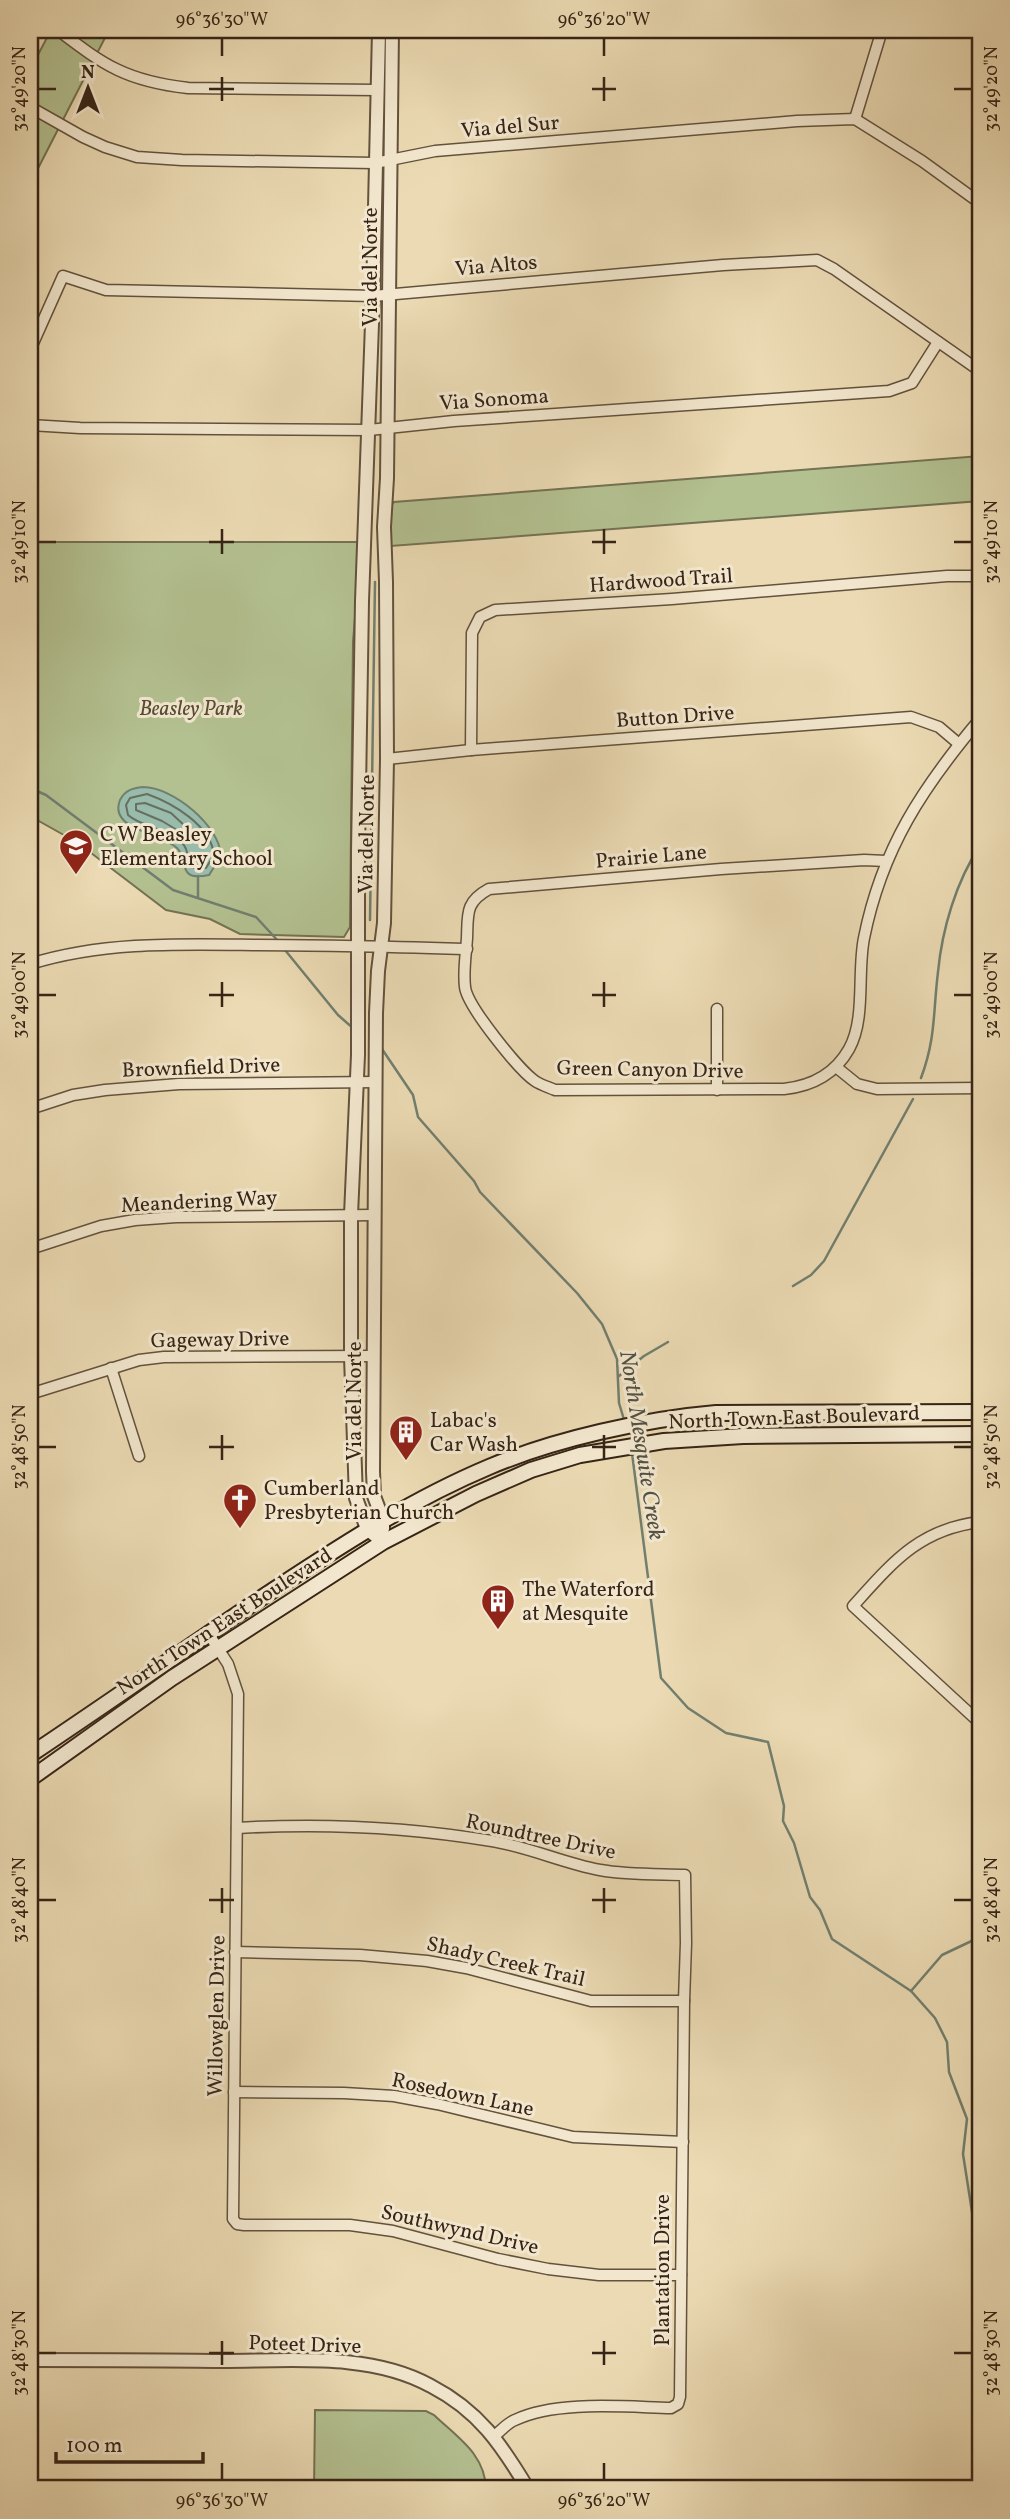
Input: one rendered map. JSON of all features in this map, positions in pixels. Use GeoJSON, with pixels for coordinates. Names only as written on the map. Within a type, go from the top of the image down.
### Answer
{"type":"FeatureCollection","features":[{"type":"Feature","properties":{"kind":"main road","name":"North Town East Boulevard"},"geometry":{"type":"LineString","coordinates":[[30,1755],[208,1633],[367,1529],[489,1467],[522,1455],[663,1419],[716,1413],[980,1412]]}},
{"type":"Feature","properties":{"kind":"main road","name":"North Town East Boulevard"},"geometry":{"type":"LineString","coordinates":[[30,1779],[219,1648],[383,1542],[476,1494],[531,1470],[596,1451],[664,1441],[743,1436],[980,1434]]}},
{"type":"Feature","properties":{"kind":"main road"},"geometry":{"type":"LineString","coordinates":[[522,1455],[531,1470]]}},
{"type":"Feature","properties":{"kind":"main road"},"geometry":{"type":"LineString","coordinates":[[47,1744],[58,1759]]}},
{"type":"Feature","properties":{"kind":"street"},"geometry":{"type":"LineString","coordinates":[[58,30],[104,64],[142,81],[164,86],[377,90]]}},
{"type":"Feature","properties":{"kind":"street","name":"Via del Norte"},"geometry":{"type":"LineString","coordinates":[[367,1529],[356,1498],[351,1357],[351,1215],[358,1082],[361,654],[379,30]]}},
{"type":"Feature","properties":{"kind":"street","name":"Via del Norte"},"geometry":{"type":"LineString","coordinates":[[383,1542],[383,1520],[374,1496],[373,1471],[374,1215],[376,1013],[384,923],[387,759],[384,527],[390,294],[392,30]]}},
{"type":"Feature","properties":{"kind":"street"},"geometry":{"type":"LineString","coordinates":[[882,30],[855,120],[922,161],[980,203]]}},
{"type":"Feature","properties":{"kind":"street","name":"Via del Sur"},"geometry":{"type":"LineString","coordinates":[[30,107],[105,147],[137,157],[182,160],[375,163],[435,151],[797,121],[855,120]]}},
{"type":"Feature","properties":{"kind":"street","name":"Via Altos"},"geometry":{"type":"LineString","coordinates":[[30,350],[63,276],[106,290],[373,296],[817,260],[834,269],[980,371]]}},
{"type":"Feature","properties":{"kind":"street","name":"Via Sonoma"},"geometry":{"type":"LineString","coordinates":[[30,425],[80,428],[369,430],[454,421],[889,391],[912,383],[938,342]]}},
{"type":"Feature","properties":{"kind":"street","name":"Hardwood Trail"},"geometry":{"type":"LineString","coordinates":[[471,750],[472,633],[480,617],[495,610],[672,599],[947,576],[980,576]]}},
{"type":"Feature","properties":{"kind":"street","name":"Button Drive"},"geometry":{"type":"LineString","coordinates":[[387,759],[471,750],[911,717],[939,727],[959,744]]}},
{"type":"Feature","properties":{"kind":"street"},"geometry":{"type":"LineString","coordinates":[[980,719],[920,796],[886,861],[863,941],[856,1034],[849,1050],[836,1067],[857,1084],[877,1089],[980,1088]]}},
{"type":"Feature","properties":{"kind":"street","name":"Prairie Lane"},"geometry":{"type":"LineString","coordinates":[[467,949],[470,904],[477,895],[489,889],[720,869],[886,861]]}},
{"type":"Feature","properties":{"kind":"street"},"geometry":{"type":"LineString","coordinates":[[30,964],[111,947],[174,944],[312,944],[467,949]]}},
{"type":"Feature","properties":{"kind":"street","name":"Green Canyon Drive"},"geometry":{"type":"LineString","coordinates":[[467,949],[465,988],[470,1001],[486,1025],[536,1082],[555,1090],[804,1087],[836,1067]]}},
{"type":"Feature","properties":{"kind":"street"},"geometry":{"type":"LineString","coordinates":[[717,1009],[717,1090]]}},
{"type":"Feature","properties":{"kind":"street","name":"Brownfield Drive"},"geometry":{"type":"LineString","coordinates":[[30,1109],[73,1095],[118,1088],[179,1084],[376,1082]]}},
{"type":"Feature","properties":{"kind":"street","name":"Meandering Way"},"geometry":{"type":"LineString","coordinates":[[30,1249],[101,1226],[135,1220],[176,1217],[374,1215]]}},
{"type":"Feature","properties":{"kind":"street","name":"Gageway Drive"},"geometry":{"type":"LineString","coordinates":[[30,1394],[139,1360],[164,1357],[374,1356]]}},
{"type":"Feature","properties":{"kind":"street"},"geometry":{"type":"LineString","coordinates":[[111,1368],[139,1456]]}},
{"type":"Feature","properties":{"kind":"street"},"geometry":{"type":"LineString","coordinates":[[980,1522],[941,1530],[914,1545],[895,1561],[853,1606],[980,1723]]}},
{"type":"Feature","properties":{"kind":"street"},"geometry":{"type":"LineString","coordinates":[[367,1529],[383,1542]]}},
{"type":"Feature","properties":{"kind":"street","name":"Willowglen Drive"},"geometry":{"type":"LineString","coordinates":[[208,1633],[228,1664],[238,1694],[233,2220]]}},
{"type":"Feature","properties":{"kind":"street","name":"Roundtree Drive"},"geometry":{"type":"LineString","coordinates":[[237,1828],[294,1825],[392,1829],[494,1841],[599,1870],[685,1875],[686,1943]]}},
{"type":"Feature","properties":{"kind":"street","name":"Plantation Drive"},"geometry":{"type":"LineString","coordinates":[[494,2436],[513,2421],[536,2412],[565,2407],[671,2408],[678,2404],[686,1943]]}},
{"type":"Feature","properties":{"kind":"street","name":"Shady Creek Trail"},"geometry":{"type":"LineString","coordinates":[[235,1952],[360,1955],[427,1961],[466,1968],[591,2001],[684,2001]]}},
{"type":"Feature","properties":{"kind":"street","name":"Rosedown Lane"},"geometry":{"type":"LineString","coordinates":[[234,2092],[394,2096],[573,2137],[683,2142]]}},
{"type":"Feature","properties":{"kind":"street","name":"Southwynd Drive"},"geometry":{"type":"LineString","coordinates":[[233,2220],[244,2225],[351,2225],[393,2231],[498,2259],[548,2269],[598,2275],[681,2275]]}},
{"type":"Feature","properties":{"kind":"street","name":"Poteet Drive"},"geometry":{"type":"LineString","coordinates":[[30,2360],[293,2361],[383,2366],[429,2385],[452,2398],[485,2425],[528,2489]]}},
{"type":"Feature","properties":{"kind":"green space"},"geometry":{"type":"Polygon","coordinates":[[[51,30],[109,30],[30,184],[30,70],[51,30]]]}},
{"type":"Feature","properties":{"kind":"green space"},"geometry":{"type":"Polygon","coordinates":[[[980,456],[980,501],[391,546],[390,507],[394,502],[980,456]]]}},
{"type":"Feature","properties":{"kind":"green space","name":"Beasley Park"},"geometry":{"type":"Polygon","coordinates":[[[30,542],[359,542],[353,642],[350,927],[344,937],[240,934],[210,919],[166,910],[78,843],[30,816],[30,542]]]}},
{"type":"Feature","properties":{"kind":"green space"},"geometry":{"type":"Polygon","coordinates":[[[315,2410],[426,2411],[434,2415],[469,2448],[481,2466],[486,2489],[314,2489],[315,2410]]]}},
{"type":"Feature","properties":{"kind":"water"},"geometry":{"type":"Polygon","coordinates":[[[143,787],[155,789],[181,801],[204,821],[213,833],[221,856],[209,875],[188,873],[177,848],[138,830],[122,818],[118,810],[124,794],[143,787]]]}},
{"type":"Feature","properties":{"kind":"waterway"},"geometry":{"type":"LineString","coordinates":[[370,920],[375,582]]}},
{"type":"Feature","properties":{"kind":"waterway","name":"North Mesquite Creek"},"geometry":{"type":"LineString","coordinates":[[30,788],[46,795],[173,890],[256,917],[279,942]]}},
{"type":"Feature","properties":{"kind":"waterway"},"geometry":{"type":"LineString","coordinates":[[921,1078],[932,1037],[940,956],[947,923],[957,890],[980,846]]}},
{"type":"Feature","properties":{"kind":"waterway"},"geometry":{"type":"LineString","coordinates":[[198,876],[198,897]]}},
{"type":"Feature","properties":{"kind":"waterway","name":"North Mesquite Creek"},"geometry":{"type":"LineString","coordinates":[[285,950],[338,1015],[354,1029]]}},
{"type":"Feature","properties":{"kind":"waterway","name":"North Mesquite Creek"},"geometry":{"type":"LineString","coordinates":[[380,1046],[413,1095],[418,1117],[474,1181],[480,1192],[577,1293],[602,1324],[617,1359],[619,1403],[625,1423]]}},
{"type":"Feature","properties":{"kind":"waterway"},"geometry":{"type":"LineString","coordinates":[[793,1286],[811,1275],[824,1261],[913,1099]]}},
{"type":"Feature","properties":{"kind":"waterway"},"geometry":{"type":"LineString","coordinates":[[619,1376],[644,1356],[668,1342]]}},
{"type":"Feature","properties":{"kind":"waterway","name":"North Mesquite Creek"},"geometry":{"type":"LineString","coordinates":[[632,1453],[661,1678],[688,1708],[726,1733],[768,1742],[784,1806],[783,1821],[794,1843],[810,1897],[820,1910],[832,1939],[911,1991],[935,2018],[947,2042],[949,2072],[967,2119],[963,2154],[975,2231],[980,2238]]}},
{"type":"Feature","properties":{"kind":"waterway"},"geometry":{"type":"LineString","coordinates":[[911,1991],[942,1955],[980,1937]]}},
{"type":"Feature","properties":{"kind":"place","name":"C W Beasley Elementary School"},"geometry":{"type":"Point","coordinates":[76,876]}},
{"type":"Feature","properties":{"kind":"place","name":"Labac's Car Wash"},"geometry":{"type":"Point","coordinates":[406,1462]}},
{"type":"Feature","properties":{"kind":"place","name":"Cumberland Presbyterian Church"},"geometry":{"type":"Point","coordinates":[240,1530]}},
{"type":"Feature","properties":{"kind":"place","name":"The Waterford at Mesquite"},"geometry":{"type":"Point","coordinates":[498,1631]}}]}
